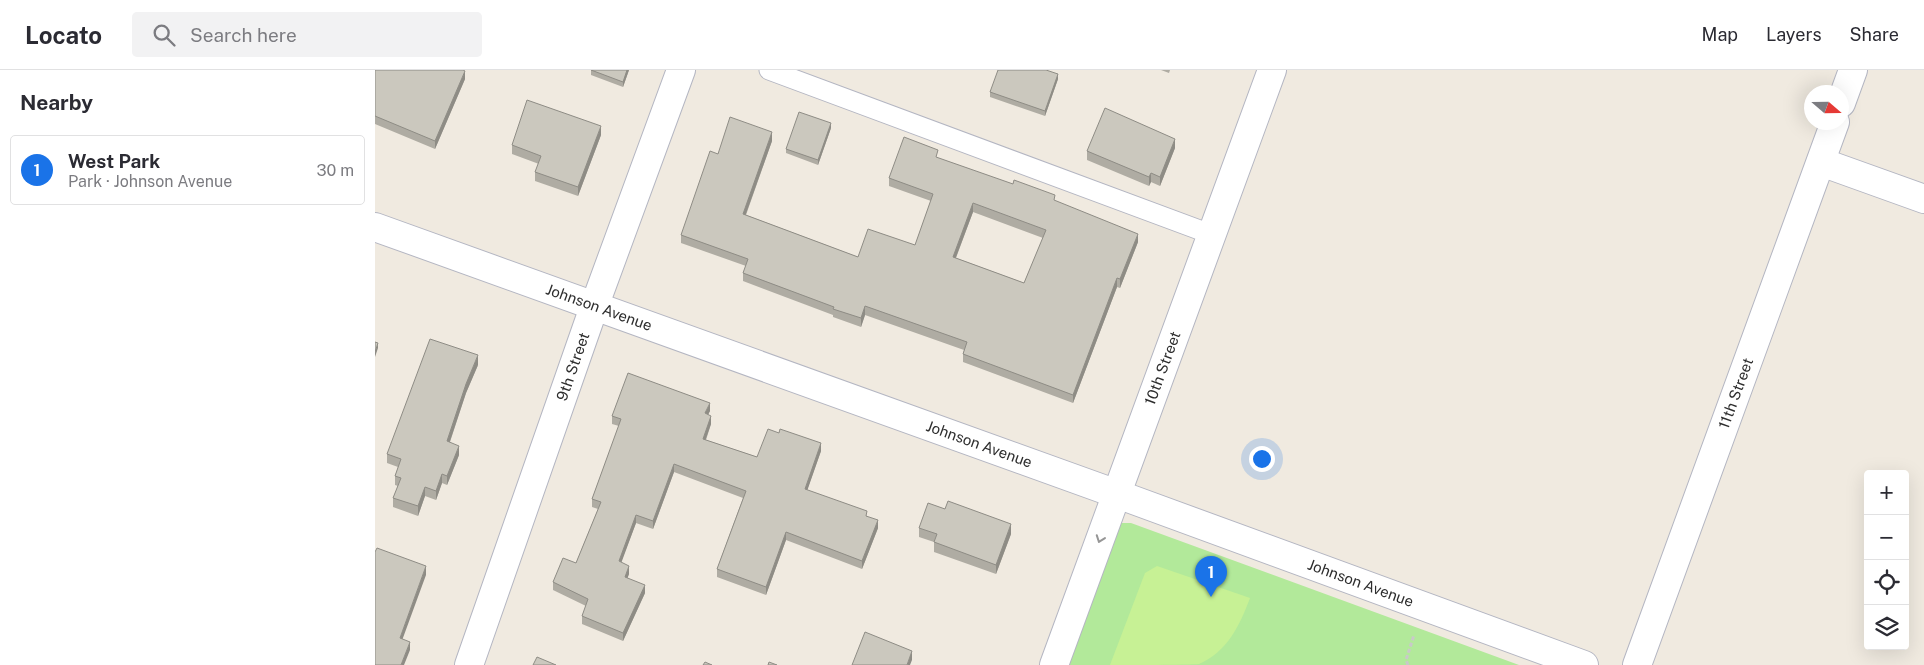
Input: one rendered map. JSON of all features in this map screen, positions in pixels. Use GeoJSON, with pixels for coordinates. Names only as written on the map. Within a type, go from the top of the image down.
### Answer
{"type":"FeatureCollection","features":[{"type":"Feature","properties":{"kind":"street","name":"9th Street"},"geometry":{"type":"LineString","coordinates":[[469,665],[594,307],[681,70]]}},
{"type":"Feature","properties":{"kind":"street","name":"10th Street"},"geometry":{"type":"LineString","coordinates":[[1054,665],[1273,70]]}},
{"type":"Feature","properties":{"kind":"street"},"geometry":{"type":"LineString","coordinates":[[1848,85],[1853,70]]}},
{"type":"Feature","properties":{"kind":"street","name":"11th Street"},"geometry":{"type":"LineString","coordinates":[[1637,665],[1832,130]]}},
{"type":"Feature","properties":{"kind":"street"},"geometry":{"type":"LineString","coordinates":[[1821,162],[1924,199]]}},
{"type":"Feature","properties":{"kind":"street","name":"Johnson Avenue"},"geometry":{"type":"LineString","coordinates":[[375,227],[1585,665]]}},
{"type":"Feature","properties":{"kind":"lane"},"geometry":{"type":"LineString","coordinates":[[769,70],[1213,235]]}},
{"type":"Feature","properties":{"kind":"green space"},"geometry":{"type":"Polygon","coordinates":[[[1120,523],[1131,523],[1519,665],[1063,665],[1120,523]]]}},
{"type":"Feature","properties":{"kind":"green space"},"geometry":{"type":"Polygon","coordinates":[[[1157,566],[1250,598],[1242,618],[1225,645],[1209,659],[1199,664],[1110,665],[1145,573],[1157,566]]]}},
{"type":"Feature","properties":{"kind":"building"},"geometry":{"type":"Polygon","coordinates":[[[375,70],[465,71],[435,141],[375,116],[375,70]]]}},
{"type":"Feature","properties":{"kind":"building"},"geometry":{"type":"Polygon","coordinates":[[[591,70],[627,70],[623,82],[591,70]]]}},
{"type":"Feature","properties":{"kind":"building"},"geometry":{"type":"Polygon","coordinates":[[[998,70],[1046,70],[1058,74],[1045,111],[990,92],[998,70]]]}},
{"type":"Feature","properties":{"kind":"building"},"geometry":{"type":"Polygon","coordinates":[[[527,100],[601,126],[578,187],[535,172],[541,156],[512,145],[527,100]]]}},
{"type":"Feature","properties":{"kind":"building"},"geometry":{"type":"Polygon","coordinates":[[[1105,108],[1175,139],[1160,177],[1151,173],[1149,177],[1087,151],[1105,108]]]}},
{"type":"Feature","properties":{"kind":"building"},"geometry":{"type":"Polygon","coordinates":[[[799,112],[831,123],[818,160],[786,149],[799,112]]]}},
{"type":"Feature","properties":{"kind":"building"},"geometry":{"type":"Polygon","coordinates":[[[730,117],[772,132],[743,214],[858,257],[868,229],[915,245],[933,194],[889,178],[904,137],[938,150],[936,157],[1013,184],[1014,180],[1055,195],[1054,200],[1138,234],[1120,279],[1117,278],[1073,395],[963,354],[967,342],[865,306],[861,318],[833,309],[834,307],[743,273],[748,259],[681,235],[710,151],[718,154],[730,117]],[[973,203],[953,257],[1024,283],[1046,230],[973,203]]]}},
{"type":"Feature","properties":{"kind":"building"},"geometry":{"type":"Polygon","coordinates":[[[430,339],[478,355],[447,441],[459,446],[447,476],[442,474],[436,491],[425,487],[418,506],[393,498],[401,478],[395,476],[401,459],[387,454],[430,339]]]}},
{"type":"Feature","properties":{"kind":"building"},"geometry":{"type":"Polygon","coordinates":[[[628,373],[710,403],[705,413],[711,416],[703,439],[757,457],[768,429],[779,433],[780,429],[821,443],[805,489],[867,511],[866,516],[878,520],[862,561],[786,532],[766,587],[717,569],[746,491],[674,464],[653,521],[636,515],[619,561],[629,566],[625,577],[645,585],[623,633],[582,616],[588,599],[553,582],[563,558],[576,563],[601,502],[592,499],[621,419],[612,416],[628,373]]]}},
{"type":"Feature","properties":{"kind":"building"},"geometry":{"type":"Polygon","coordinates":[[[948,501],[1011,524],[996,565],[934,542],[937,534],[919,528],[928,503],[945,509],[948,501]]]}},
{"type":"Feature","properties":{"kind":"building"},"geometry":{"type":"Polygon","coordinates":[[[377,548],[426,566],[400,638],[410,642],[401,665],[375,665],[375,552],[377,548]]]}},
{"type":"Feature","properties":{"kind":"building"},"geometry":{"type":"Polygon","coordinates":[[[865,632],[912,651],[907,665],[852,665],[865,632]]]}},
{"type":"Feature","properties":{"kind":"building"},"geometry":{"type":"Polygon","coordinates":[[[537,657],[556,665],[533,665],[537,657]]]}},
{"type":"Feature","properties":{"kind":"place","name":"West Park"},"geometry":{"type":"Point","coordinates":[1211,597]}}]}
